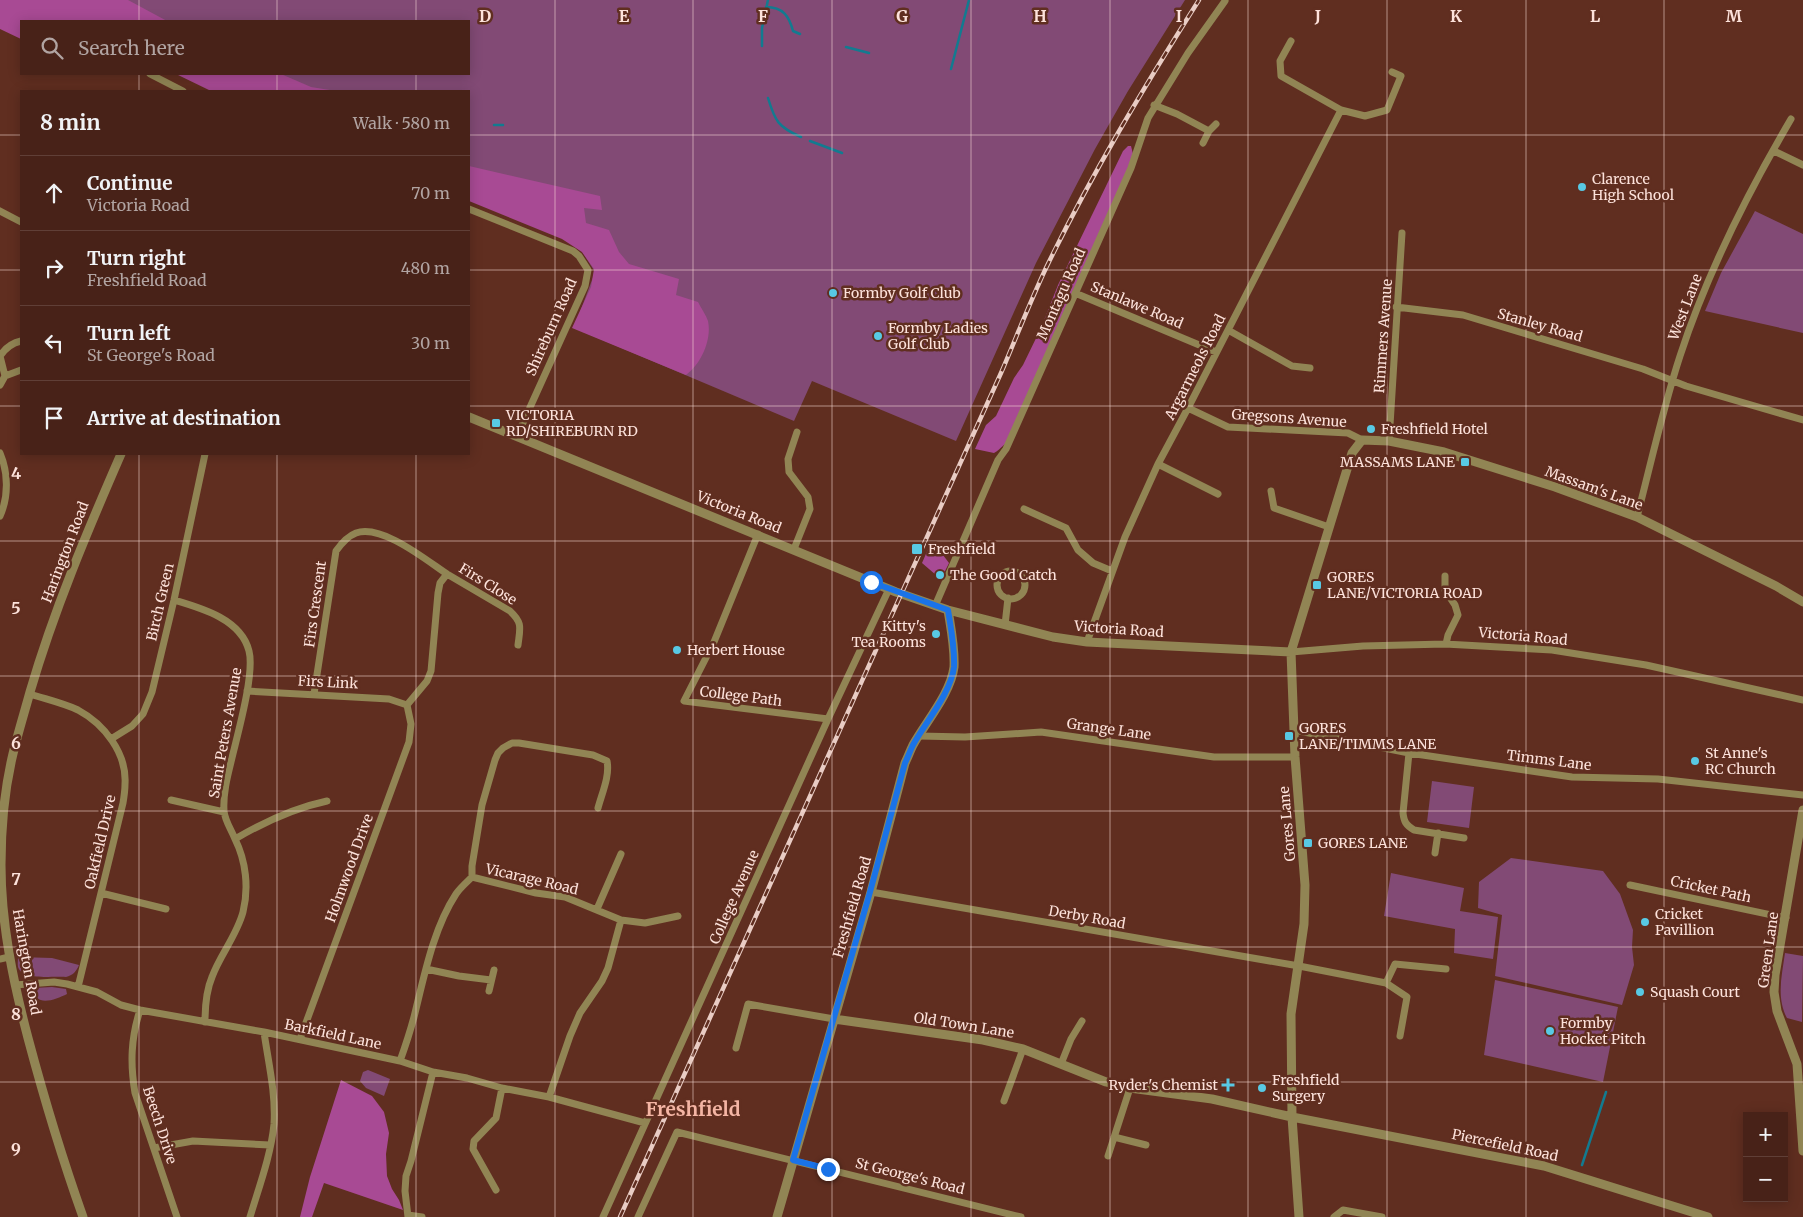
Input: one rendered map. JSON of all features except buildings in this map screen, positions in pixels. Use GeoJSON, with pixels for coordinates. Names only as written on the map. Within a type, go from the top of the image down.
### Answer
{"type":"FeatureCollection","features":[{"type":"Feature","properties":{"kind":"street","name":"Montagu Road"},"geometry":{"type":"LineString","coordinates":[[935,606],[994,469],[1006,449],[1131,168],[1144,127],[1154,105],[1225,1]]}},
{"type":"Feature","properties":{"kind":"street"},"geometry":{"type":"LineString","coordinates":[[1291,42],[1280,61],[1281,76],[1341,110],[1365,116],[1387,110],[1401,76],[1392,72]]}},
{"type":"Feature","properties":{"kind":"street"},"geometry":{"type":"LineString","coordinates":[[152,75],[181,90]]}},
{"type":"Feature","properties":{"kind":"street"},"geometry":{"type":"LineString","coordinates":[[1154,105],[1177,114],[1209,131]]}},
{"type":"Feature","properties":{"kind":"street","name":"Argarmeols Road"},"geometry":{"type":"LineString","coordinates":[[1087,642],[1125,537],[1158,464],[1341,110]]}},
{"type":"Feature","properties":{"kind":"street","name":"West Lane"},"geometry":{"type":"LineString","coordinates":[[1637,517],[1673,380],[1697,309],[1725,242],[1790,119]]}},
{"type":"Feature","properties":{"kind":"street"},"geometry":{"type":"LineString","coordinates":[[1203,143],[1209,131],[1216,124]]}},
{"type":"Feature","properties":{"kind":"street"},"geometry":{"type":"LineString","coordinates":[[1774,151],[1803,165]]}},
{"type":"Feature","properties":{"kind":"street","name":"Shireburn Road"},"geometry":{"type":"LineString","coordinates":[[470,209],[573,251],[579,256],[588,270],[585,286],[516,436]]}},
{"type":"Feature","properties":{"kind":"street"},"geometry":{"type":"LineString","coordinates":[[0,211],[20,221]]}},
{"type":"Feature","properties":{"kind":"street","name":"Rimmers Avenue"},"geometry":{"type":"LineString","coordinates":[[1389,441],[1402,233]]}},
{"type":"Feature","properties":{"kind":"street","name":"Stanlawe Road"},"geometry":{"type":"LineString","coordinates":[[1075,293],[1216,352]]}},
{"type":"Feature","properties":{"kind":"street","name":"Stanley Road"},"geometry":{"type":"LineString","coordinates":[[1396,307],[1463,315],[1587,351],[1643,369],[1686,386],[1803,420]]}},
{"type":"Feature","properties":{"kind":"street"},"geometry":{"type":"LineString","coordinates":[[1228,330],[1292,366],[1310,368]]}},
{"type":"Feature","properties":{"kind":"street"},"geometry":{"type":"LineString","coordinates":[[6,376],[0,356],[4,349],[20,341]]}},
{"type":"Feature","properties":{"kind":"street"},"geometry":{"type":"LineString","coordinates":[[0,385],[6,376],[20,370]]}},
{"type":"Feature","properties":{"kind":"street","name":"Gregsons Avenue"},"geometry":{"type":"LineString","coordinates":[[1188,408],[1228,427],[1348,433],[1362,440]]}},
{"type":"Feature","properties":{"kind":"street","name":"Victoria Road"},"geometry":{"type":"LineString","coordinates":[[470,417],[889,589],[948,610],[1052,637],[1087,642],[1291,652],[1363,646],[1446,644],[1552,650],[1646,665],[1803,700]]}},
{"type":"Feature","properties":{"kind":"street"},"geometry":{"type":"LineString","coordinates":[[794,550],[810,509],[808,497],[790,472],[788,459],[797,432]]}},
{"type":"Feature","properties":{"kind":"street","name":"Massam's Lane"},"geometry":{"type":"LineString","coordinates":[[1362,440],[1389,441],[1444,452],[1555,487],[1637,517],[1776,586],[1803,602]]}},
{"type":"Feature","properties":{"kind":"street","name":"Gores Lane"},"geometry":{"type":"LineString","coordinates":[[1299,1217],[1292,1117],[1291,1014],[1304,924],[1305,885],[1295,757],[1291,652],[1352,454],[1362,440]]}},
{"type":"Feature","properties":{"kind":"street"},"geometry":{"type":"LineString","coordinates":[[0,453],[4,462],[7,488],[0,516]]}},
{"type":"Feature","properties":{"kind":"street","name":"Harington Road"},"geometry":{"type":"LineString","coordinates":[[83,1217],[41,1088],[15,985],[5,958],[1,828],[12,757],[30,694],[81,545],[121,455]]}},
{"type":"Feature","properties":{"kind":"street","name":"Birch Green"},"geometry":{"type":"LineString","coordinates":[[111,739],[132,726],[143,714],[152,692],[174,600],[204,455]]}},
{"type":"Feature","properties":{"kind":"street"},"geometry":{"type":"LineString","coordinates":[[1158,464],[1218,494]]}},
{"type":"Feature","properties":{"kind":"street"},"geometry":{"type":"LineString","coordinates":[[1271,491],[1274,508],[1330,527]]}},
{"type":"Feature","properties":{"kind":"street"},"geometry":{"type":"LineString","coordinates":[[1024,510],[1066,528],[1078,550],[1093,563],[1112,571]]}},
{"type":"Feature","properties":{"kind":"street","name":"Firs Crescent"},"geometry":{"type":"LineString","coordinates":[[314,694],[336,551],[344,541],[356,533],[374,532],[413,551],[447,574]]}},
{"type":"Feature","properties":{"kind":"street","name":"College Path"},"geometry":{"type":"LineString","coordinates":[[758,534],[714,642],[684,701],[828,719]]}},
{"type":"Feature","properties":{"kind":"street"},"geometry":{"type":"LineString","coordinates":[[1017,572],[1024,578],[1025,587],[1021,595],[1008,598],[1000,594],[997,585],[1000,576],[1004,573],[1017,572]]}},
{"type":"Feature","properties":{"kind":"street"},"geometry":{"type":"LineString","coordinates":[[407,705],[428,681],[431,671],[438,593],[440,583],[447,574]]}},
{"type":"Feature","properties":{"kind":"street","name":"Firs Close"},"geometry":{"type":"LineString","coordinates":[[447,574],[510,611],[518,618],[521,627],[518,645]]}},
{"type":"Feature","properties":{"kind":"street"},"geometry":{"type":"LineString","coordinates":[[1445,576],[1445,590],[1455,605],[1458,615],[1448,635],[1446,644]]}},
{"type":"Feature","properties":{"kind":"street","name":"College Avenue"},"geometry":{"type":"LineString","coordinates":[[603,1217],[828,719],[889,589]]}},
{"type":"Feature","properties":{"kind":"street"},"geometry":{"type":"LineString","coordinates":[[1005,625],[1008,598]]}},
{"type":"Feature","properties":{"kind":"street","name":"Saint Peters Avenue"},"geometry":{"type":"LineString","coordinates":[[174,600],[204,608],[221,617],[238,632],[249,650],[250,672],[226,786],[224,812],[228,827],[242,858],[246,877],[246,894],[242,914],[211,979],[204,1022]]}},
{"type":"Feature","properties":{"kind":"street","name":"Freshfield Road"},"geometry":{"type":"LineString","coordinates":[[777,1217],[905,763],[913,744],[933,714],[954,669],[954,644],[948,610]]}},
{"type":"Feature","properties":{"kind":"street","name":"Firs Link"},"geometry":{"type":"LineString","coordinates":[[247,691],[389,699],[407,705]]}},
{"type":"Feature","properties":{"kind":"street","name":"Oakfield Drive"},"geometry":{"type":"LineString","coordinates":[[30,694],[76,709],[91,718],[111,739],[120,754],[126,783],[123,804],[78,987]]}},
{"type":"Feature","properties":{"kind":"street","name":"Holmwood Drive"},"geometry":{"type":"LineString","coordinates":[[300,1039],[409,742],[411,724],[407,705]]}},
{"type":"Feature","properties":{"kind":"street","name":"Timms Lane"},"geometry":{"type":"LineString","coordinates":[[1294,730],[1409,753],[1572,777],[1658,780],[1803,795]]}},
{"type":"Feature","properties":{"kind":"street","name":"Grange Lane"},"geometry":{"type":"LineString","coordinates":[[919,736],[965,737],[1041,732],[1214,757],[1295,757]]}},
{"type":"Feature","properties":{"kind":"street"},"geometry":{"type":"LineString","coordinates":[[472,877],[473,858],[484,796],[498,754],[508,745],[519,743],[534,745],[593,755],[607,761],[608,775],[598,808]]}},
{"type":"Feature","properties":{"kind":"street"},"geometry":{"type":"LineString","coordinates":[[1409,753],[1403,813],[1407,826],[1414,830],[1464,838]]}},
{"type":"Feature","properties":{"kind":"street"},"geometry":{"type":"LineString","coordinates":[[171,800],[224,812]]}},
{"type":"Feature","properties":{"kind":"street"},"geometry":{"type":"LineString","coordinates":[[235,839],[257,826],[289,812],[327,801]]}},
{"type":"Feature","properties":{"kind":"street","name":"Green Lane"},"geometry":{"type":"LineString","coordinates":[[1803,810],[1775,975],[1774,992],[1777,1011],[1800,1064],[1803,1151]]}},
{"type":"Feature","properties":{"kind":"street"},"geometry":{"type":"LineString","coordinates":[[1435,853],[1438,833]]}},
{"type":"Feature","properties":{"kind":"street"},"geometry":{"type":"LineString","coordinates":[[597,909],[621,854]]}},
{"type":"Feature","properties":{"kind":"street","name":"Vicarage Road"},"geometry":{"type":"LineString","coordinates":[[400,1061],[414,1019],[428,958],[456,893],[472,877],[536,893],[565,897],[621,920],[645,923],[678,916]]}},
{"type":"Feature","properties":{"kind":"street","name":"Cricket Path"},"geometry":{"type":"LineString","coordinates":[[1630,885],[1786,918]]}},
{"type":"Feature","properties":{"kind":"street","name":"Derby Road"},"geometry":{"type":"LineString","coordinates":[[870,892],[1299,966],[1386,983]]}},
{"type":"Feature","properties":{"kind":"street"},"geometry":{"type":"LineString","coordinates":[[101,893],[166,910]]}},
{"type":"Feature","properties":{"kind":"street"},"geometry":{"type":"LineString","coordinates":[[549,1097],[570,1036],[580,1014],[602,981],[608,968],[621,920]]}},
{"type":"Feature","properties":{"kind":"street"},"geometry":{"type":"LineString","coordinates":[[1400,1036],[1408,997],[1386,983],[1395,964],[1446,969]]}},
{"type":"Feature","properties":{"kind":"street"},"geometry":{"type":"LineString","coordinates":[[426,969],[491,980]]}},
{"type":"Feature","properties":{"kind":"street"},"geometry":{"type":"LineString","coordinates":[[489,990],[494,970]]}},
{"type":"Feature","properties":{"kind":"street","name":"Barkfield Lane"},"geometry":{"type":"LineString","coordinates":[[15,985],[54,982],[78,987],[97,992],[122,1005],[140,1010],[300,1039],[400,1061],[433,1072],[549,1097],[645,1123]]}},
{"type":"Feature","properties":{"kind":"street"},"geometry":{"type":"LineString","coordinates":[[736,1048],[748,1004],[834,1019]]}},
{"type":"Feature","properties":{"kind":"street","name":"Beech Drive"},"geometry":{"type":"LineString","coordinates":[[140,1010],[134,1030],[131,1072],[135,1092],[177,1217]]}},
{"type":"Feature","properties":{"kind":"street","name":"Old Town Lane"},"geometry":{"type":"LineString","coordinates":[[834,1019],[983,1040],[1023,1049],[1106,1082],[1130,1088],[1212,1099],[1292,1117]]}},
{"type":"Feature","properties":{"kind":"street"},"geometry":{"type":"LineString","coordinates":[[1061,1064],[1071,1039],[1082,1021]]}},
{"type":"Feature","properties":{"kind":"street"},"geometry":{"type":"LineString","coordinates":[[250,1217],[274,1125],[274,1107],[264,1032]]}},
{"type":"Feature","properties":{"kind":"street"},"geometry":{"type":"LineString","coordinates":[[1004,1101],[1023,1049]]}},
{"type":"Feature","properties":{"kind":"street"},"geometry":{"type":"LineString","coordinates":[[422,1217],[408,1216],[405,1191],[406,1176],[416,1145],[433,1072]]}},
{"type":"Feature","properties":{"kind":"street"},"geometry":{"type":"LineString","coordinates":[[496,1190],[473,1149],[474,1141],[496,1118],[502,1088]]}},
{"type":"Feature","properties":{"kind":"street"},"geometry":{"type":"LineString","coordinates":[[1108,1156],[1130,1088]]}},
{"type":"Feature","properties":{"kind":"street","name":"Piercefield Road"},"geometry":{"type":"LineString","coordinates":[[1292,1117],[1544,1166],[1708,1217]]}},
{"type":"Feature","properties":{"kind":"street"},"geometry":{"type":"LineString","coordinates":[[638,1217],[677,1132],[793,1160]]}},
{"type":"Feature","properties":{"kind":"street"},"geometry":{"type":"LineString","coordinates":[[1114,1137],[1146,1146]]}},
{"type":"Feature","properties":{"kind":"street"},"geometry":{"type":"LineString","coordinates":[[154,1148],[192,1141],[270,1146]]}},
{"type":"Feature","properties":{"kind":"street","name":"St George's Road"},"geometry":{"type":"LineString","coordinates":[[793,1160],[1021,1217]]}},
{"type":"Feature","properties":{"kind":"street"},"geometry":{"type":"LineString","coordinates":[[1334,1217],[1343,1210],[1382,1217]]}},
{"type":"Feature","properties":{"kind":"shaded area"},"geometry":{"type":"Polygon","coordinates":[[[0,0],[128,0],[165,20],[20,20],[20,39],[0,29],[0,0]]]}},
{"type":"Feature","properties":{"kind":"shaded area","name":"Formby Golf Club"},"geometry":{"type":"Polygon","coordinates":[[[83,0],[1185,0],[1128,91],[1095,149],[1036,263],[956,441],[812,381],[794,421],[574,328],[595,272],[578,245],[470,193],[470,90],[254,90],[221,75],[470,75],[470,20],[108,20],[83,0]]]}},
{"type":"Feature","properties":{"kind":"shaded area"},"geometry":{"type":"Polygon","coordinates":[[[178,75],[283,75],[311,87],[330,90],[209,90],[178,75]]]}},
{"type":"Feature","properties":{"kind":"shaded area"},"geometry":{"type":"Polygon","coordinates":[[[1128,146],[1131,146],[1133,154],[1129,167],[1011,438],[994,453],[975,449],[986,425],[996,416],[1014,378],[1023,365],[1041,328],[1058,285],[1123,151],[1128,146]]]}},
{"type":"Feature","properties":{"kind":"shaded area"},"geometry":{"type":"Polygon","coordinates":[[[470,166],[600,196],[602,210],[584,208],[586,223],[609,230],[619,252],[629,264],[679,279],[676,295],[698,302],[706,316],[709,328],[707,344],[701,358],[686,375],[572,328],[591,287],[594,269],[582,252],[562,239],[470,201],[470,166]]]}},
{"type":"Feature","properties":{"kind":"shaded area"},"geometry":{"type":"Polygon","coordinates":[[[1755,211],[1803,234],[1803,333],[1705,311],[1721,273],[1755,211]]]}},
{"type":"Feature","properties":{"kind":"shaded area"},"geometry":{"type":"Polygon","coordinates":[[[929,547],[939,555],[943,555],[949,563],[944,573],[938,571],[936,575],[922,563],[929,547]]]}},
{"type":"Feature","properties":{"kind":"shaded area"},"geometry":{"type":"Polygon","coordinates":[[[1432,781],[1474,787],[1469,828],[1427,822],[1432,781]]]}},
{"type":"Feature","properties":{"kind":"shaded area"},"geometry":{"type":"Polygon","coordinates":[[[1511,858],[1603,871],[1620,894],[1633,930],[1634,965],[1622,1005],[1495,976],[1502,915],[1478,908],[1479,882],[1511,858]]]}},
{"type":"Feature","properties":{"kind":"shaded area"},"geometry":{"type":"Polygon","coordinates":[[[1391,873],[1464,888],[1460,911],[1498,917],[1493,959],[1454,953],[1455,929],[1384,916],[1391,873]]]}},
{"type":"Feature","properties":{"kind":"shaded area"},"geometry":{"type":"Polygon","coordinates":[[[1785,953],[1803,956],[1802,1022],[1787,1018],[1782,1002],[1781,978],[1785,953]]]}},
{"type":"Feature","properties":{"kind":"shaded area"},"geometry":{"type":"Polygon","coordinates":[[[18,957],[52,958],[79,965],[74,973],[66,977],[40,977],[27,975],[22,972],[19,969],[18,957]]]}},
{"type":"Feature","properties":{"kind":"shaded area","name":"Formby Hocket Pitch"},"geometry":{"type":"Polygon","coordinates":[[[1495,980],[1618,1007],[1603,1082],[1484,1055],[1495,980]]]}},
{"type":"Feature","properties":{"kind":"shaded area"},"geometry":{"type":"Polygon","coordinates":[[[52,987],[66,989],[67,994],[46,1001],[37,998],[34,988],[52,987]]]}},
{"type":"Feature","properties":{"kind":"shaded area"},"geometry":{"type":"Polygon","coordinates":[[[368,1070],[390,1079],[384,1096],[366,1088],[360,1081],[363,1072],[368,1070]]]}},
{"type":"Feature","properties":{"kind":"shaded area"},"geometry":{"type":"Polygon","coordinates":[[[341,1080],[372,1096],[384,1112],[389,1133],[386,1154],[387,1176],[403,1210],[324,1183],[312,1217],[300,1217],[310,1177],[341,1080]]]}},
{"type":"Feature","properties":{"kind":"waterway"},"geometry":{"type":"LineString","coordinates":[[762,46],[762,28],[768,0]]}},
{"type":"Feature","properties":{"kind":"waterway"},"geometry":{"type":"LineString","coordinates":[[951,69],[969,0]]}},
{"type":"Feature","properties":{"kind":"waterway"},"geometry":{"type":"LineString","coordinates":[[766,7],[772,7],[784,13],[793,31],[800,34]]}},
{"type":"Feature","properties":{"kind":"waterway"},"geometry":{"type":"LineString","coordinates":[[846,47],[869,53]]}},
{"type":"Feature","properties":{"kind":"waterway"},"geometry":{"type":"LineString","coordinates":[[768,98],[775,118],[787,130],[801,137]]}},
{"type":"Feature","properties":{"kind":"waterway"},"geometry":{"type":"LineString","coordinates":[[494,125],[503,125]]}},
{"type":"Feature","properties":{"kind":"waterway"},"geometry":{"type":"LineString","coordinates":[[810,141],[842,153]]}},
{"type":"Feature","properties":{"kind":"waterway"},"geometry":{"type":"LineString","coordinates":[[1582,1165],[1606,1092]]}},
{"type":"Feature","properties":{"kind":"railway"},"geometry":{"type":"LineString","coordinates":[[620,1217],[1001,373],[1046,268],[1081,199],[1119,132],[1199,0]]}},
{"type":"Feature","properties":{"kind":"place","name":"Clarence High School"},"geometry":{"type":"Point","coordinates":[1582,187]}},
{"type":"Feature","properties":{"kind":"place","name":"Formby Golf Club"},"geometry":{"type":"Point","coordinates":[833,293]}},
{"type":"Feature","properties":{"kind":"place","name":"Formby Ladies Golf Club"},"geometry":{"type":"Point","coordinates":[878,336]}},
{"type":"Feature","properties":{"kind":"place","name":"VICTORIA RD/SHIREBURN RD"},"geometry":{"type":"Point","coordinates":[496,423]}},
{"type":"Feature","properties":{"kind":"place","name":"Freshfield Hotel"},"geometry":{"type":"Point","coordinates":[1371,429]}},
{"type":"Feature","properties":{"kind":"place","name":"MASSAMS LANE"},"geometry":{"type":"Point","coordinates":[1465,462]}},
{"type":"Feature","properties":{"kind":"place","name":"Freshfield"},"geometry":{"type":"Point","coordinates":[917,549]}},
{"type":"Feature","properties":{"kind":"place","name":"The Good Catch"},"geometry":{"type":"Point","coordinates":[940,575]}},
{"type":"Feature","properties":{"kind":"place","name":"GORES LANE/VICTORIA ROAD"},"geometry":{"type":"Point","coordinates":[1317,585]}},
{"type":"Feature","properties":{"kind":"place","name":"Kitty's Tea Rooms"},"geometry":{"type":"Point","coordinates":[936,634]}},
{"type":"Feature","properties":{"kind":"place","name":"Herbert House"},"geometry":{"type":"Point","coordinates":[677,650]}},
{"type":"Feature","properties":{"kind":"place","name":"GORES LANE/TIMMS LANE"},"geometry":{"type":"Point","coordinates":[1289,736]}},
{"type":"Feature","properties":{"kind":"place","name":"St Anne's RC Church"},"geometry":{"type":"Point","coordinates":[1695,761]}},
{"type":"Feature","properties":{"kind":"place","name":"GORES LANE"},"geometry":{"type":"Point","coordinates":[1308,843]}},
{"type":"Feature","properties":{"kind":"place","name":"Cricket Pavillion"},"geometry":{"type":"Point","coordinates":[1645,922]}},
{"type":"Feature","properties":{"kind":"place","name":"Squash Court"},"geometry":{"type":"Point","coordinates":[1640,992]}},
{"type":"Feature","properties":{"kind":"place","name":"Formby Hocket Pitch"},"geometry":{"type":"Point","coordinates":[1550,1031]}},
{"type":"Feature","properties":{"kind":"place","name":"Ryder's Chemist"},"geometry":{"type":"Point","coordinates":[1228,1085]}},
{"type":"Feature","properties":{"kind":"place","name":"Freshfield Surgery"},"geometry":{"type":"Point","coordinates":[1262,1088]}},
{"type":"Feature","properties":{"kind":"district","name":"Freshfield"},"geometry":{"type":"Point","coordinates":[693,1109]}},
{"type":"Feature","properties":{"kind":"route"},"geometry":{"type":"LineString","coordinates":[[828,1169],[793,1160],[885,841],[905,763],[913,744],[933,714],[954,669],[954,644],[948,610],[871,582]]}}]}
